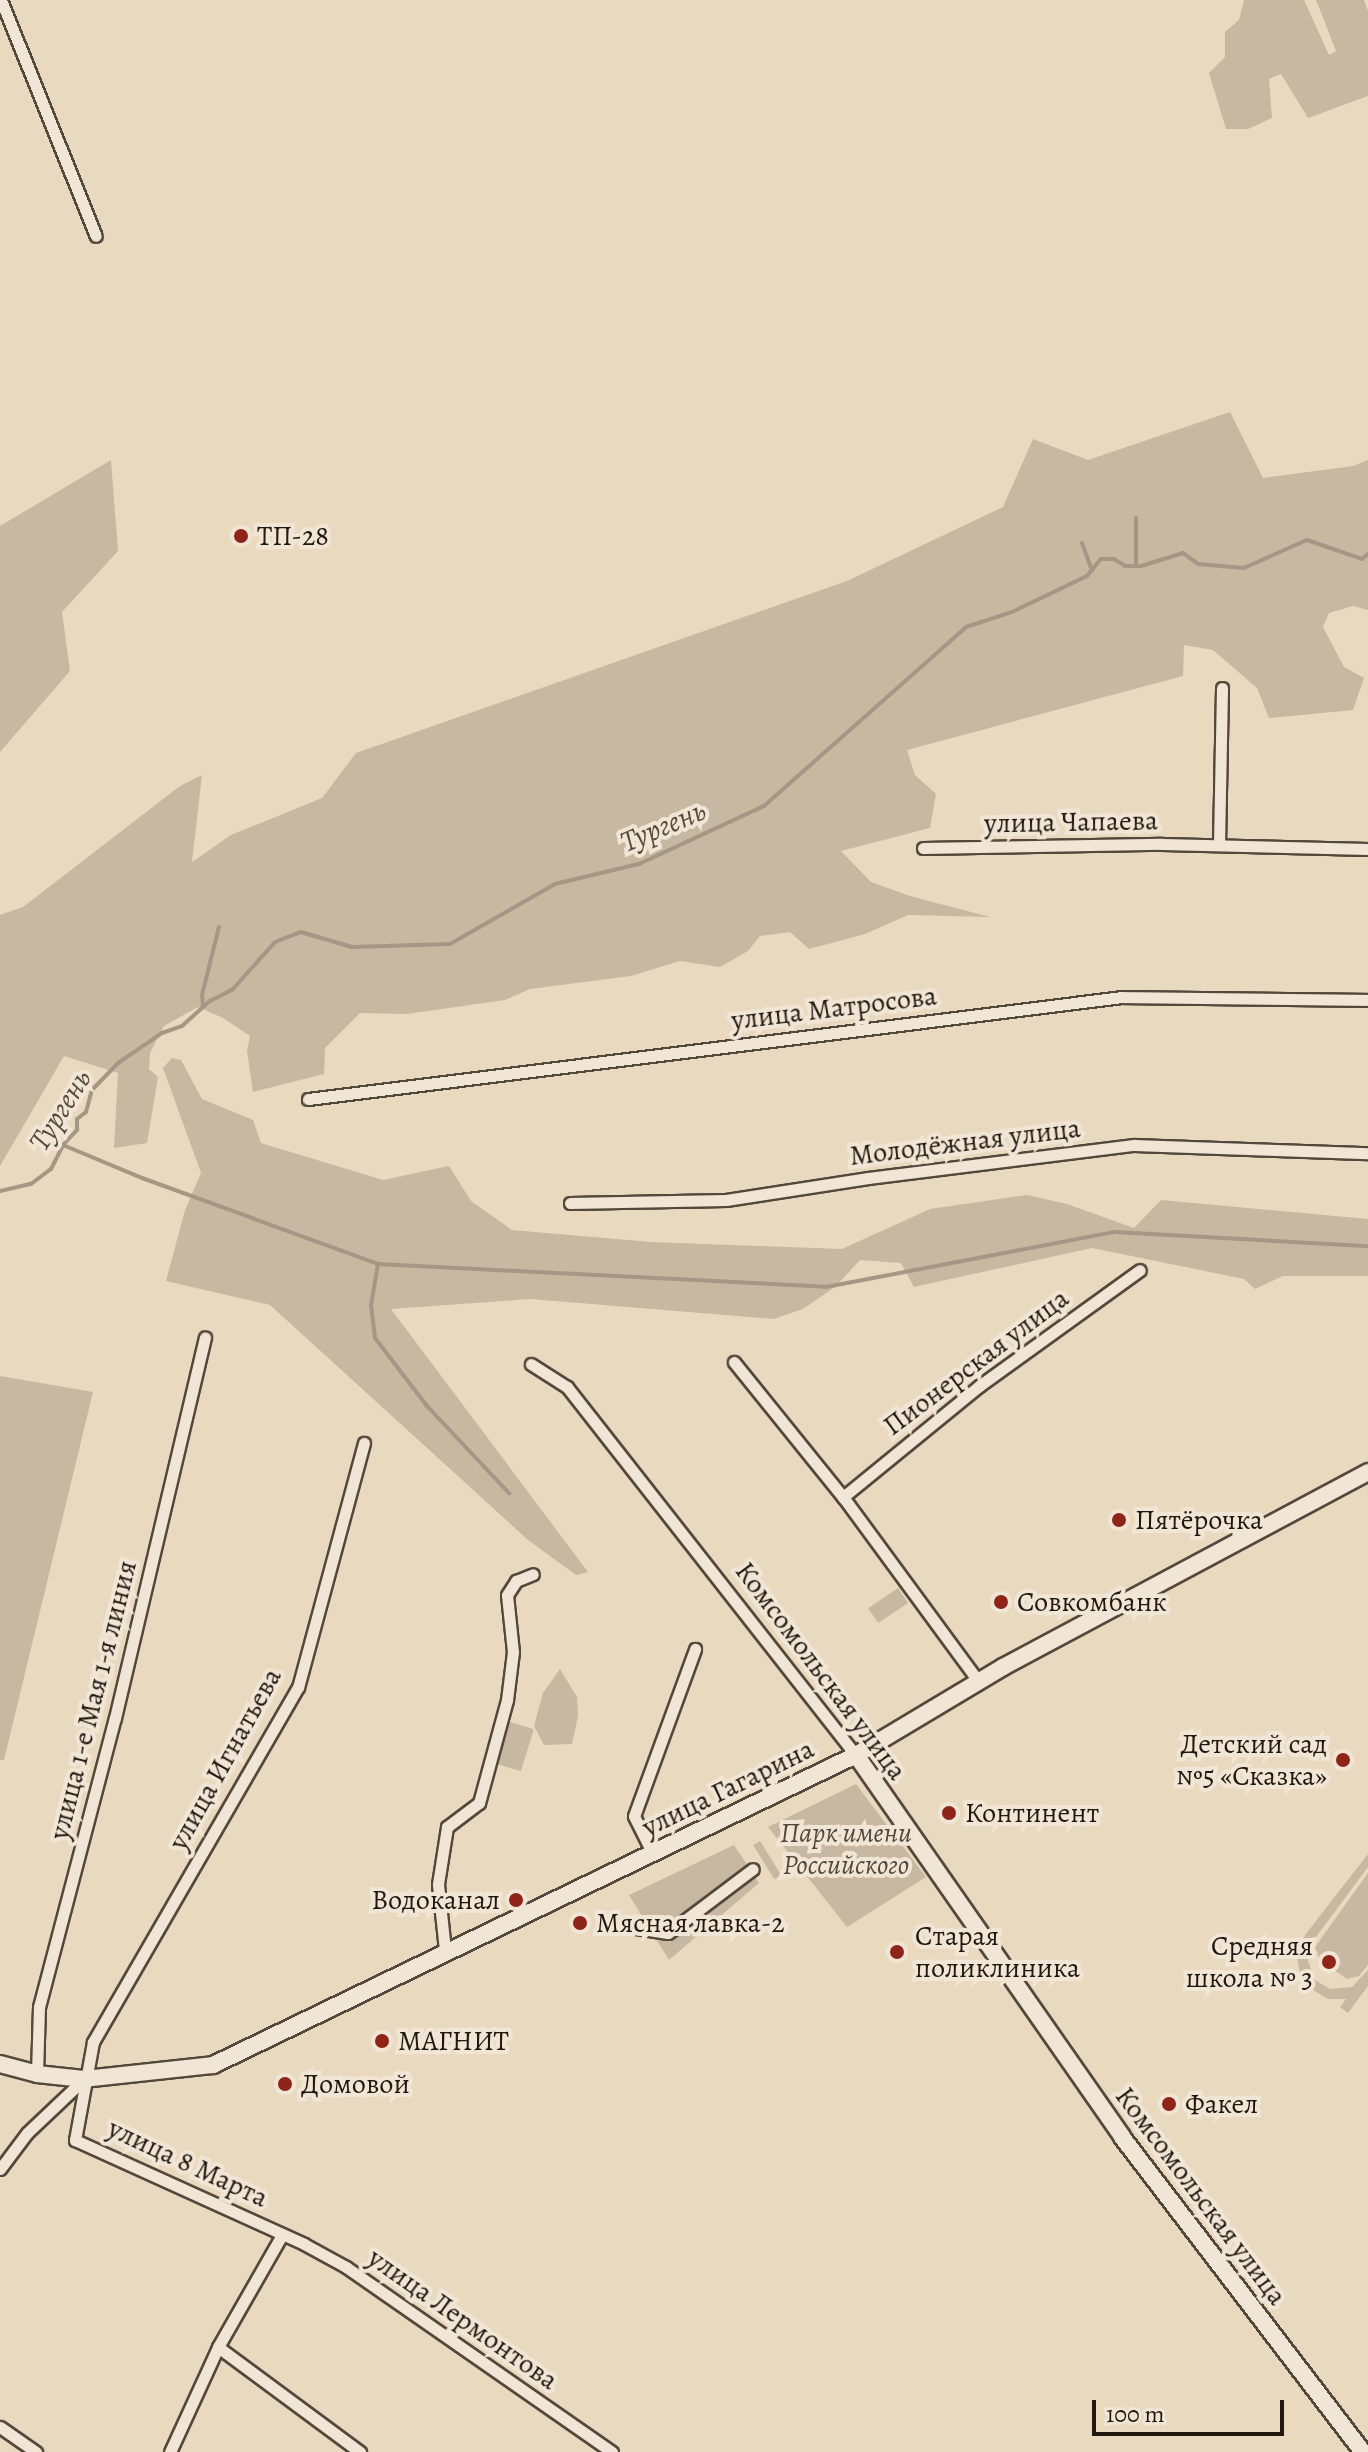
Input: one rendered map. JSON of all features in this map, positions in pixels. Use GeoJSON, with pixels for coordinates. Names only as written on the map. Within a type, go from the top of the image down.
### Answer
{"type":"FeatureCollection","features":[{"type":"Feature","properties":{"kind":"main road","name":"улица Гагарина"},"geometry":{"type":"LineString","coordinates":[[84,2079],[213,2065],[445,1950],[653,1854],[856,1755],[979,1682],[1368,1472]]}},
{"type":"Feature","properties":{"kind":"main road","name":"Комсомольская улица"},"geometry":{"type":"LineString","coordinates":[[856,1755],[1122,2137],[1363,2452]]}},
{"type":"Feature","properties":{"kind":"main road"},"geometry":{"type":"LineString","coordinates":[[0,2064],[37,2074],[84,2079]]}},
{"type":"Feature","properties":{"kind":"street"},"geometry":{"type":"LineString","coordinates":[[1,0],[96,236]]}},
{"type":"Feature","properties":{"kind":"street"},"geometry":{"type":"LineString","coordinates":[[1219,845],[1222,688]]}},
{"type":"Feature","properties":{"kind":"street","name":"улица Чапаева"},"geometry":{"type":"LineString","coordinates":[[923,848],[1219,845],[1368,849]]}},
{"type":"Feature","properties":{"kind":"street","name":"улица Матросова"},"geometry":{"type":"LineString","coordinates":[[308,1099],[1122,997],[1368,1000]]}},
{"type":"Feature","properties":{"kind":"street","name":"Молодёжная улица"},"geometry":{"type":"LineString","coordinates":[[570,1203],[726,1200],[868,1178],[1134,1145],[1368,1153]]}},
{"type":"Feature","properties":{"kind":"street","name":"Пионерская улица"},"geometry":{"type":"LineString","coordinates":[[843,1497],[979,1386],[1140,1270]]}},
{"type":"Feature","properties":{"kind":"street","name":"улица 1-е Мая 1-я линия"},"geometry":{"type":"LineString","coordinates":[[37,2074],[39,2007],[115,1718],[205,1337]]}},
{"type":"Feature","properties":{"kind":"street"},"geometry":{"type":"LineString","coordinates":[[734,1362],[843,1497],[979,1682]]}},
{"type":"Feature","properties":{"kind":"street","name":"Комсомольская улица"},"geometry":{"type":"LineString","coordinates":[[531,1364],[567,1387],[856,1755]]}},
{"type":"Feature","properties":{"kind":"street","name":"улица Игнатьева"},"geometry":{"type":"LineString","coordinates":[[84,2079],[93,2042],[112,2003],[298,1687],[364,1443]]}},
{"type":"Feature","properties":{"kind":"street"},"geometry":{"type":"LineString","coordinates":[[445,1950],[438,1884],[447,1827],[479,1803],[507,1700],[513,1652],[507,1595],[516,1581],[533,1574]]}},
{"type":"Feature","properties":{"kind":"street"},"geometry":{"type":"LineString","coordinates":[[653,1854],[634,1816],[695,1649]]}},
{"type":"Feature","properties":{"kind":"street"},"geometry":{"type":"LineString","coordinates":[[636,1928],[668,1933],[753,1869]]}},
{"type":"Feature","properties":{"kind":"street"},"geometry":{"type":"LineString","coordinates":[[0,2169],[27,2133],[84,2079]]}},
{"type":"Feature","properties":{"kind":"street","name":"улица 8 Марта"},"geometry":{"type":"LineString","coordinates":[[84,2079],[75,2140],[282,2235]]}},
{"type":"Feature","properties":{"kind":"street"},"geometry":{"type":"LineString","coordinates":[[170,2452],[218,2347],[282,2235]]}},
{"type":"Feature","properties":{"kind":"street","name":"улица Лермонтова"},"geometry":{"type":"LineString","coordinates":[[282,2235],[346,2267],[612,2452]]}},
{"type":"Feature","properties":{"kind":"street"},"geometry":{"type":"LineString","coordinates":[[218,2347],[360,2452]]}},
{"type":"Feature","properties":{"kind":"street"},"geometry":{"type":"LineString","coordinates":[[0,2427],[36,2452]]}},
{"type":"Feature","properties":{"kind":"green space"},"geometry":{"type":"Polygon","coordinates":[[[1244,0],[1304,0],[1329,55],[1336,51],[1316,0],[1364,0],[1368,11],[1368,96],[1308,118],[1281,74],[1269,79],[1272,118],[1248,129],[1226,129],[1209,73],[1225,57],[1225,32],[1239,20],[1244,0]]]}},
{"type":"Feature","properties":{"kind":"green space"},"geometry":{"type":"Polygon","coordinates":[[[1230,412],[1263,478],[1353,466],[1368,460],[1368,610],[1353,606],[1329,613],[1323,627],[1344,667],[1364,678],[1353,710],[1269,718],[1257,688],[1213,650],[1184,645],[1183,676],[907,750],[915,775],[936,794],[930,828],[841,851],[871,882],[910,896],[990,917],[908,915],[865,934],[809,949],[790,932],[760,936],[748,951],[720,967],[680,961],[631,976],[530,989],[505,1000],[407,1014],[360,1013],[325,1048],[324,1074],[253,1092],[247,1051],[250,1036],[223,1018],[198,1007],[164,1026],[150,1053],[149,1069],[158,1077],[147,1143],[114,1148],[118,1073],[64,1056],[0,1166],[0,915],[23,907],[180,786],[202,775],[192,862],[231,835],[322,798],[356,753],[847,581],[1003,507],[1033,439],[1088,460],[1230,412]]]}},
{"type":"Feature","properties":{"kind":"green space"},"geometry":{"type":"Polygon","coordinates":[[[111,460],[118,551],[62,612],[70,671],[0,752],[0,526],[111,460]]]}},
{"type":"Feature","properties":{"kind":"green space"},"geometry":{"type":"Polygon","coordinates":[[[172,1058],[181,1060],[202,1099],[253,1120],[261,1143],[383,1180],[449,1166],[471,1201],[512,1230],[651,1242],[842,1249],[930,1209],[1027,1195],[1067,1204],[1134,1228],[1161,1200],[1368,1219],[1368,1276],[1283,1276],[1255,1289],[1244,1279],[1092,1248],[914,1287],[901,1263],[860,1260],[835,1287],[803,1309],[774,1319],[531,1299],[391,1309],[588,1572],[576,1575],[528,1540],[270,1305],[166,1281],[185,1210],[201,1173],[163,1068],[172,1058]]]}},
{"type":"Feature","properties":{"kind":"green space"},"geometry":{"type":"Polygon","coordinates":[[[0,1376],[93,1392],[4,1760],[0,1760],[0,1376]]]}},
{"type":"Feature","properties":{"kind":"green space"},"geometry":{"type":"Polygon","coordinates":[[[898,1588],[908,1603],[878,1623],[868,1608],[898,1588]]]}},
{"type":"Feature","properties":{"kind":"green space"},"geometry":{"type":"Polygon","coordinates":[[[560,1669],[577,1697],[578,1716],[572,1744],[544,1745],[534,1726],[543,1693],[560,1669]]]}},
{"type":"Feature","properties":{"kind":"green space"},"geometry":{"type":"Polygon","coordinates":[[[507,1721],[534,1729],[521,1771],[494,1763],[507,1721]]]}},
{"type":"Feature","properties":{"kind":"green space","name":"Парк имени Российского"},"geometry":{"type":"Polygon","coordinates":[[[856,1784],[926,1877],[847,1927],[768,1827],[856,1784]]]}},
{"type":"Feature","properties":{"kind":"green space"},"geometry":{"type":"Polygon","coordinates":[[[760,1841],[781,1875],[774,1879],[753,1845],[760,1841]]]}},
{"type":"Feature","properties":{"kind":"green space"},"geometry":{"type":"Polygon","coordinates":[[[734,1845],[759,1883],[669,1960],[629,1895],[734,1845]]]}},
{"type":"Feature","properties":{"kind":"green space"},"geometry":{"type":"Polygon","coordinates":[[[1368,1854],[1368,1867],[1313,1941],[1307,1958],[1315,1980],[1330,1989],[1352,1987],[1368,1970],[1368,1986],[1348,2013],[1340,2007],[1346,1999],[1328,1999],[1308,1987],[1300,1973],[1297,1957],[1305,1935],[1368,1854]]]}},
{"type":"Feature","properties":{"kind":"green space"},"geometry":{"type":"Polygon","coordinates":[[[1368,1873],[1368,1965],[1359,1976],[1347,1979],[1320,1960],[1315,1947],[1368,1873]]]}},
{"type":"Feature","properties":{"kind":"waterway"},"geometry":{"type":"LineString","coordinates":[[1136,518],[1136,566]]}},
{"type":"Feature","properties":{"kind":"waterway","name":"Тургень"},"geometry":{"type":"LineString","coordinates":[[0,1191],[31,1184],[51,1169],[63,1145],[77,1130],[77,1119],[86,1112],[92,1090],[118,1063],[162,1033],[182,1026],[210,1001],[232,990],[275,942],[301,932],[352,947],[450,944],[555,884],[639,864],[764,806],[966,627],[1012,612],[1087,576],[1101,559],[1114,559],[1125,566],[1141,566],[1183,553],[1198,564],[1244,568],[1307,540],[1362,559],[1368,554]]}},
{"type":"Feature","properties":{"kind":"waterway"},"geometry":{"type":"LineString","coordinates":[[1082,543],[1092,570]]}},
{"type":"Feature","properties":{"kind":"waterway"},"geometry":{"type":"LineString","coordinates":[[203,1006],[202,995],[219,927]]}},
{"type":"Feature","properties":{"kind":"waterway"},"geometry":{"type":"LineString","coordinates":[[63,1145],[142,1178],[378,1264],[826,1287],[1115,1232],[1368,1246]]}},
{"type":"Feature","properties":{"kind":"waterway"},"geometry":{"type":"LineString","coordinates":[[378,1264],[371,1305],[375,1338],[427,1406],[509,1493]]}},
{"type":"Feature","properties":{"kind":"place","name":"ТП-28"},"geometry":{"type":"Point","coordinates":[241,536]}},
{"type":"Feature","properties":{"kind":"place","name":"Пятёрочка"},"geometry":{"type":"Point","coordinates":[1119,1520]}},
{"type":"Feature","properties":{"kind":"place","name":"Совкомбанк"},"geometry":{"type":"Point","coordinates":[1001,1602]}},
{"type":"Feature","properties":{"kind":"place","name":"Детский сад №5 «Сказка»"},"geometry":{"type":"Point","coordinates":[1343,1760]}},
{"type":"Feature","properties":{"kind":"place","name":"Континент"},"geometry":{"type":"Point","coordinates":[949,1813]}},
{"type":"Feature","properties":{"kind":"place","name":"Водоканал"},"geometry":{"type":"Point","coordinates":[516,1900]}},
{"type":"Feature","properties":{"kind":"place","name":"Мясная лавка-2"},"geometry":{"type":"Point","coordinates":[580,1923]}},
{"type":"Feature","properties":{"kind":"place","name":"Старая поликлиника"},"geometry":{"type":"Point","coordinates":[897,1952]}},
{"type":"Feature","properties":{"kind":"place","name":"Средняя школа № 3"},"geometry":{"type":"Point","coordinates":[1329,1962]}},
{"type":"Feature","properties":{"kind":"place","name":"МАГНИТ"},"geometry":{"type":"Point","coordinates":[382,2041]}},
{"type":"Feature","properties":{"kind":"place","name":"Домовой"},"geometry":{"type":"Point","coordinates":[285,2084]}},
{"type":"Feature","properties":{"kind":"place","name":"Факел"},"geometry":{"type":"Point","coordinates":[1169,2104]}}]}
